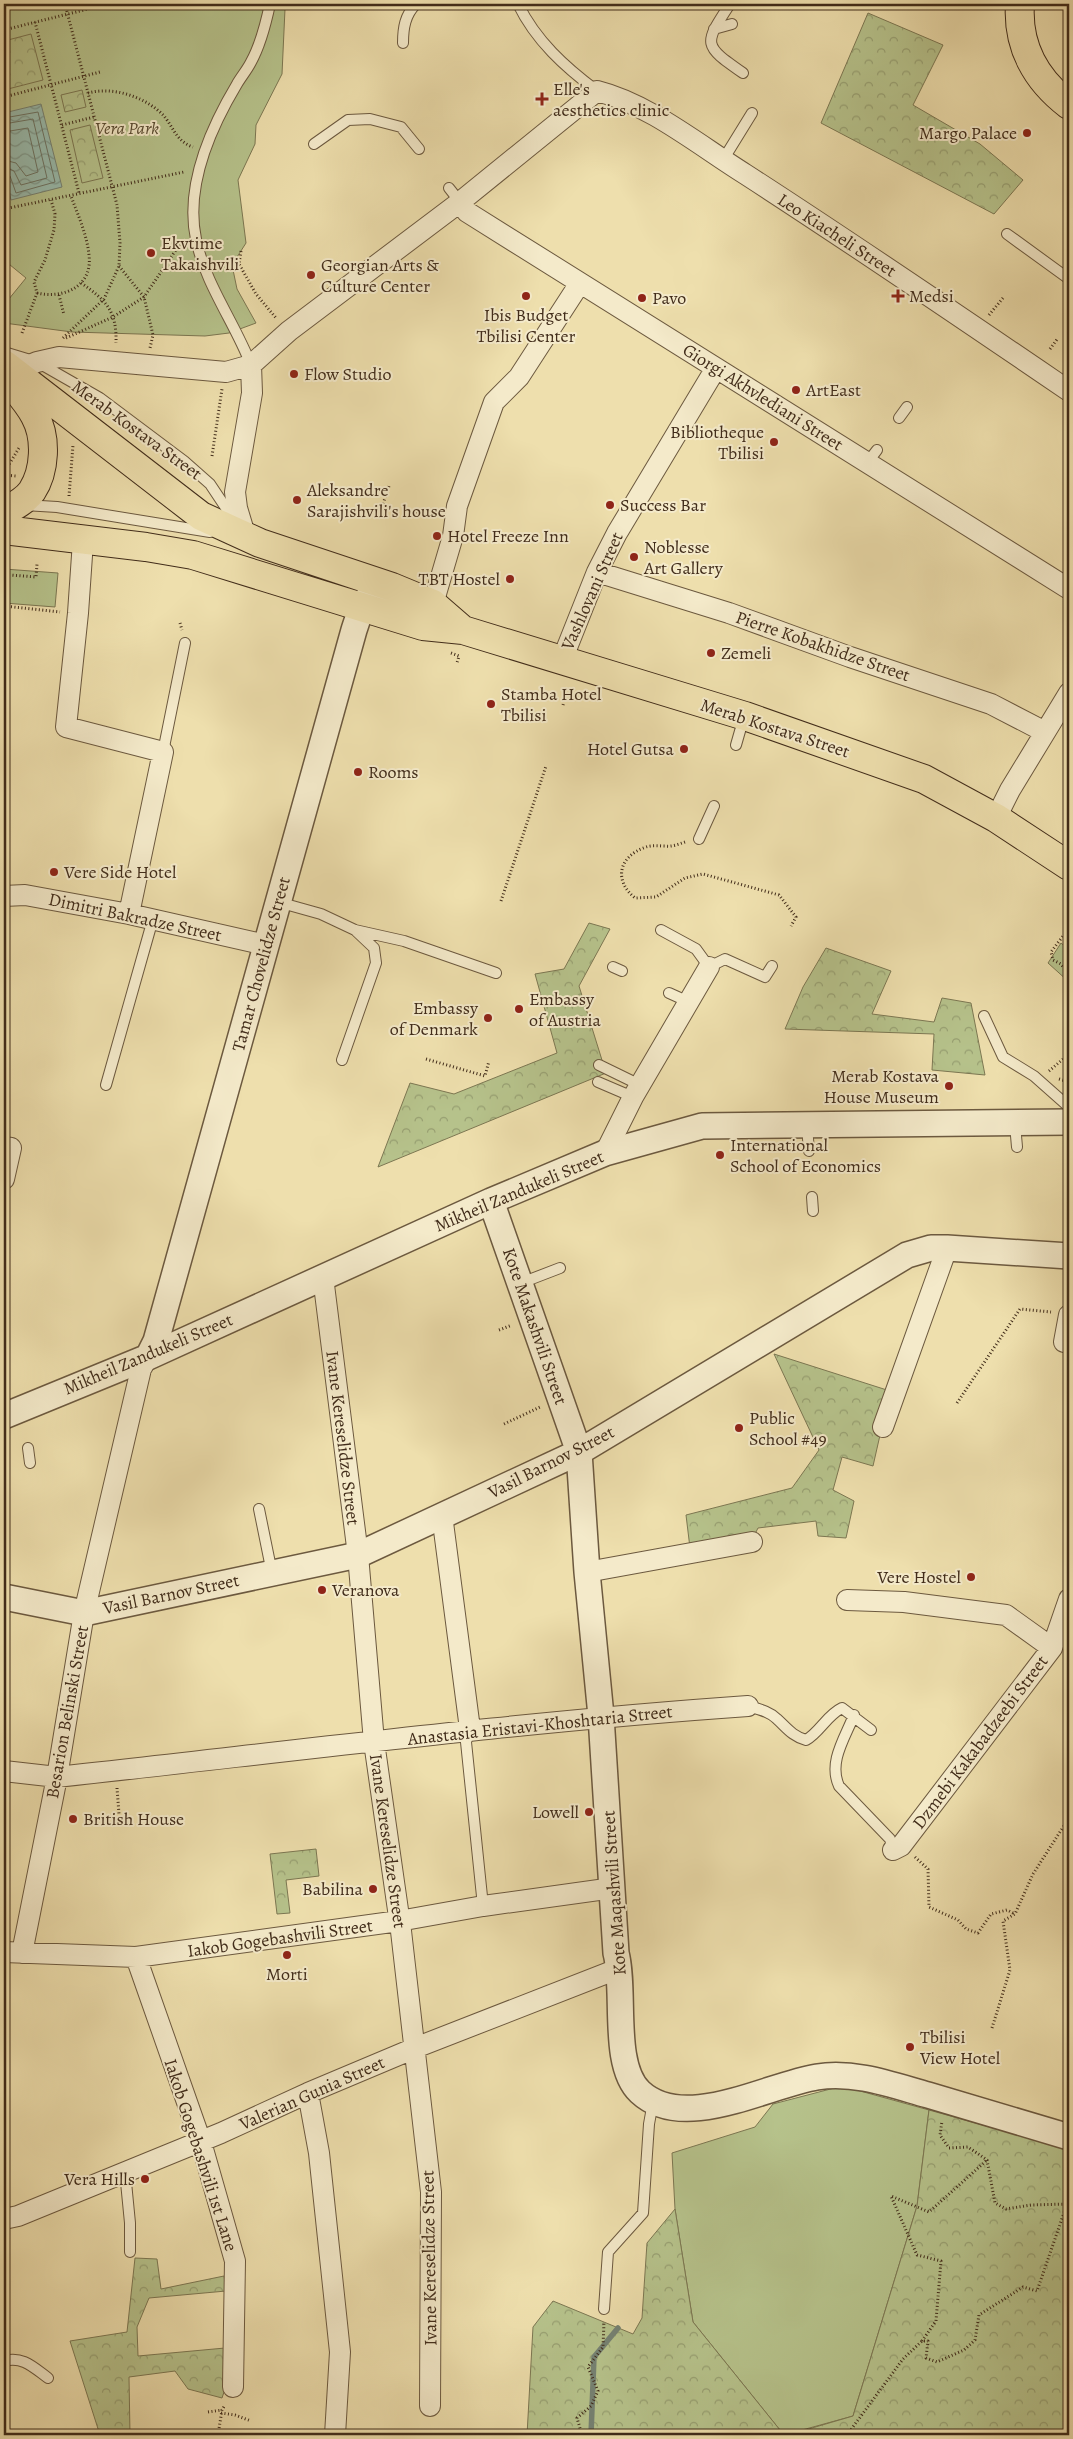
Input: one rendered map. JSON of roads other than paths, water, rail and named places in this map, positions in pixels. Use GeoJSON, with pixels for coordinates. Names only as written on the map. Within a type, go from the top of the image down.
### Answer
{"type":"FeatureCollection","features":[{"type":"Feature","properties":{"kind":"main road"},"geometry":{"type":"LineString","coordinates":[[1022,8],[1023,42],[1038,75],[1052,92],[1069,105]]}},
{"type":"Feature","properties":{"kind":"main road"},"geometry":{"type":"LineString","coordinates":[[8,507],[32,491],[41,465],[43,441],[36,417],[12,365]]}},
{"type":"Feature","properties":{"kind":"main road","name":"Merab Kostava Street"},"geometry":{"type":"LineString","coordinates":[[12,365],[186,505],[218,525],[246,538],[392,587],[432,604],[463,630]]}},
{"type":"Feature","properties":{"kind":"main road","name":"Merab Kostava Street"},"geometry":{"type":"LineString","coordinates":[[4,530],[171,551],[220,562],[424,626],[463,630],[745,716],[924,779],[996,818],[1069,866]]}},
{"type":"Feature","properties":{"kind":"street","name":"Leo Kiacheli Street"},"geometry":{"type":"LineString","coordinates":[[597,92],[632,104],[723,160],[848,240],[1069,392]]}},
{"type":"Feature","properties":{"kind":"street"},"geometry":{"type":"LineString","coordinates":[[12,365],[59,357],[226,372],[251,365],[289,331],[455,195],[597,92]]}},
{"type":"Feature","properties":{"kind":"street","name":"Giorgi Akhvlediani Street"},"geometry":{"type":"LineString","coordinates":[[455,195],[467,212],[716,368],[872,457],[1069,589]]}},
{"type":"Feature","properties":{"kind":"street"},"geometry":{"type":"LineString","coordinates":[[432,604],[453,536],[457,506],[494,402],[518,376],[580,283]]}},
{"type":"Feature","properties":{"kind":"street"},"geometry":{"type":"LineString","coordinates":[[246,538],[237,508],[235,492],[252,393],[251,365]]}},
{"type":"Feature","properties":{"kind":"street","name":"Vashlovani Street"},"geometry":{"type":"LineString","coordinates":[[562,660],[597,572],[617,533],[716,368]]}},
{"type":"Feature","properties":{"kind":"street"},"geometry":{"type":"LineString","coordinates":[[83,541],[78,614],[66,727],[163,752],[129,914]]}},
{"type":"Feature","properties":{"kind":"street","name":"Pierre Kobakhidze Street"},"geometry":{"type":"LineString","coordinates":[[597,572],[729,613],[850,657],[991,704],[1045,732]]}},
{"type":"Feature","properties":{"kind":"street"},"geometry":{"type":"LineString","coordinates":[[362,606],[366,598],[373,593],[392,587]]}},
{"type":"Feature","properties":{"kind":"street","name":"Tamar Chovelidze Street"},"geometry":{"type":"LineString","coordinates":[[148,1356],[156,1341],[164,1313],[362,606]]}},
{"type":"Feature","properties":{"kind":"street"},"geometry":{"type":"LineString","coordinates":[[996,818],[1010,790],[1069,693]]}},
{"type":"Feature","properties":{"kind":"street","name":"Dimitri Bakradze Street"},"geometry":{"type":"LineString","coordinates":[[4,896],[25,895],[129,914],[266,945]]}},
{"type":"Feature","properties":{"kind":"street"},"geometry":{"type":"LineString","coordinates":[[605,1153],[637,1091],[709,967]]}},
{"type":"Feature","properties":{"kind":"street","name":"Mikheil Zandukeli Street"},"geometry":{"type":"LineString","coordinates":[[15,1415],[490,1201],[605,1153],[702,1126],[807,1126],[1016,1136],[1069,1122]]}},
{"type":"Feature","properties":{"kind":"street"},"geometry":{"type":"LineString","coordinates":[[4,1147],[11,1148],[4,1179]]}},
{"type":"Feature","properties":{"kind":"street","name":"Kote Makashvili Street"},"geometry":{"type":"LineString","coordinates":[[490,1201],[578,1452]]}},
{"type":"Feature","properties":{"kind":"street"},"geometry":{"type":"LineString","coordinates":[[883,1426],[947,1248]]}},
{"type":"Feature","properties":{"kind":"street","name":"Vasil Barnov Street"},"geometry":{"type":"LineString","coordinates":[[4,1597],[84,1612],[358,1555],[578,1452],[888,1264],[907,1255],[923,1250],[947,1248],[1069,1256]]}},
{"type":"Feature","properties":{"kind":"street","name":"Ivane Kereselidze Street"},"geometry":{"type":"LineString","coordinates":[[323,1277],[358,1555],[374,1742],[399,1921],[431,2192],[430,2406]]}},
{"type":"Feature","properties":{"kind":"street"},"geometry":{"type":"LineString","coordinates":[[1064,1314],[1064,1342]]}},
{"type":"Feature","properties":{"kind":"street","name":"Besarion Belinski Street"},"geometry":{"type":"LineString","coordinates":[[13,1953],[57,1776],[84,1612],[141,1368],[148,1356]]}},
{"type":"Feature","properties":{"kind":"street","name":"Kote Maqashvili Street"},"geometry":{"type":"LineString","coordinates":[[578,1452],[601,1716],[616,1953],[620,1968],[623,2049],[628,2076],[640,2092],[653,2101]]}},
{"type":"Feature","properties":{"kind":"street"},"geometry":{"type":"LineString","coordinates":[[442,1515],[470,1729]]}},
{"type":"Feature","properties":{"kind":"street"},"geometry":{"type":"LineString","coordinates":[[587,1572],[752,1542]]}},
{"type":"Feature","properties":{"kind":"street","name":"Dzmebi Kakabadzeebi Street"},"geometry":{"type":"LineString","coordinates":[[893,1850],[901,1846],[1052,1648],[1069,1599]]}},
{"type":"Feature","properties":{"kind":"street"},"geometry":{"type":"LineString","coordinates":[[847,1600],[904,1602],[1006,1615],[1052,1648]]}},
{"type":"Feature","properties":{"kind":"street","name":"Anastasia Eristavi-Khoshtaria Street"},"geometry":{"type":"LineString","coordinates":[[4,1771],[57,1776],[374,1742],[470,1729],[601,1716],[748,1706]]}},
{"type":"Feature","properties":{"kind":"street","name":"Iakob Gogebashvili Street"},"geometry":{"type":"LineString","coordinates":[[13,1953],[136,1957],[399,1921],[484,1906],[613,1888]]}},
{"type":"Feature","properties":{"kind":"street","name":"Iakob Gogebashvili 1st Lane"},"geometry":{"type":"LineString","coordinates":[[136,1957],[201,2142],[235,2261],[233,2387]]}},
{"type":"Feature","properties":{"kind":"street","name":"Valerian Gunia Street"},"geometry":{"type":"LineString","coordinates":[[4,2219],[18,2216],[201,2142],[308,2093],[415,2048],[620,1968]]}},
{"type":"Feature","properties":{"kind":"street"},"geometry":{"type":"LineString","coordinates":[[653,2101],[676,2109],[702,2108],[818,2077],[863,2077],[1069,2137]]}},
{"type":"Feature","properties":{"kind":"street"},"geometry":{"type":"LineString","coordinates":[[308,2093],[319,2153],[340,2352],[335,2435]]}},
{"type":"Feature","properties":{"kind":"lane"},"geometry":{"type":"LineString","coordinates":[[251,365],[237,330],[205,267],[196,241],[194,190],[206,150],[236,85],[252,62],[270,4]]}},
{"type":"Feature","properties":{"kind":"lane"},"geometry":{"type":"LineString","coordinates":[[403,43],[403,28],[409,11],[416,4]]}},
{"type":"Feature","properties":{"kind":"lane"},"geometry":{"type":"LineString","coordinates":[[518,4],[528,24],[547,48],[597,92]]}},
{"type":"Feature","properties":{"kind":"lane"},"geometry":{"type":"LineString","coordinates":[[730,4],[714,29],[710,40],[711,48],[743,73]]}},
{"type":"Feature","properties":{"kind":"lane"},"geometry":{"type":"LineString","coordinates":[[714,29],[732,24]]}},
{"type":"Feature","properties":{"kind":"lane"},"geometry":{"type":"LineString","coordinates":[[723,160],[752,113]]}},
{"type":"Feature","properties":{"kind":"lane"},"geometry":{"type":"LineString","coordinates":[[314,144],[348,120],[370,119],[401,127],[419,149]]}},
{"type":"Feature","properties":{"kind":"lane"},"geometry":{"type":"LineString","coordinates":[[1007,234],[1069,279]]}},
{"type":"Feature","properties":{"kind":"lane"},"geometry":{"type":"LineString","coordinates":[[899,418],[907,408]]}},
{"type":"Feature","properties":{"kind":"lane"},"geometry":{"type":"LineString","coordinates":[[8,507],[68,509],[246,538]]}},
{"type":"Feature","properties":{"kind":"lane"},"geometry":{"type":"LineString","coordinates":[[163,752],[186,643]]}},
{"type":"Feature","properties":{"kind":"lane"},"geometry":{"type":"LineString","coordinates":[[736,745],[745,716]]}},
{"type":"Feature","properties":{"kind":"lane"},"geometry":{"type":"LineString","coordinates":[[699,839],[714,806]]}},
{"type":"Feature","properties":{"kind":"lane"},"geometry":{"type":"LineString","coordinates":[[278,902],[322,914],[355,930],[404,941],[496,973]]}},
{"type":"Feature","properties":{"kind":"lane"},"geometry":{"type":"LineString","coordinates":[[106,1085],[153,919]]}},
{"type":"Feature","properties":{"kind":"lane"},"geometry":{"type":"LineString","coordinates":[[342,1060],[376,963],[374,948],[355,930]]}},
{"type":"Feature","properties":{"kind":"lane"},"geometry":{"type":"LineString","coordinates":[[661,930],[696,949],[709,967],[725,959],[764,977],[772,966]]}},
{"type":"Feature","properties":{"kind":"lane"},"geometry":{"type":"LineString","coordinates":[[669,993],[689,1002]]}},
{"type":"Feature","properties":{"kind":"lane"},"geometry":{"type":"LineString","coordinates":[[984,1016],[1004,1057],[1034,1076],[1069,1107]]}},
{"type":"Feature","properties":{"kind":"lane"},"geometry":{"type":"LineString","coordinates":[[599,1065],[637,1091]]}},
{"type":"Feature","properties":{"kind":"lane"},"geometry":{"type":"LineString","coordinates":[[598,1082],[637,1091]]}},
{"type":"Feature","properties":{"kind":"lane"},"geometry":{"type":"LineString","coordinates":[[807,1126],[809,1151]]}},
{"type":"Feature","properties":{"kind":"lane"},"geometry":{"type":"LineString","coordinates":[[812,1197],[813,1211]]}},
{"type":"Feature","properties":{"kind":"lane"},"geometry":{"type":"LineString","coordinates":[[520,1284],[560,1268]]}},
{"type":"Feature","properties":{"kind":"lane"},"geometry":{"type":"LineString","coordinates":[[28,1448],[30,1463]]}},
{"type":"Feature","properties":{"kind":"lane"},"geometry":{"type":"LineString","coordinates":[[259,1509],[272,1573]]}},
{"type":"Feature","properties":{"kind":"lane"},"geometry":{"type":"LineString","coordinates":[[748,1706],[762,1709],[776,1718],[796,1737],[806,1740],[814,1735],[835,1712],[842,1708],[854,1715],[871,1730]]}},
{"type":"Feature","properties":{"kind":"lane"},"geometry":{"type":"LineString","coordinates":[[854,1715],[838,1752],[834,1766],[835,1776],[839,1786],[890,1839],[893,1850]]}},
{"type":"Feature","properties":{"kind":"lane"},"geometry":{"type":"LineString","coordinates":[[470,1729],[466,1742],[484,1906]]}},
{"type":"Feature","properties":{"kind":"lane"},"geometry":{"type":"LineString","coordinates":[[604,2309],[608,2252],[643,2213],[649,2124],[653,2101]]}},
{"type":"Feature","properties":{"kind":"lane"},"geometry":{"type":"LineString","coordinates":[[125,2172],[130,2224],[130,2252]]}},
{"type":"Feature","properties":{"kind":"lane"},"geometry":{"type":"LineString","coordinates":[[4,2361],[24,2360],[48,2378]]}},
{"type":"Feature","properties":{"kind":"water"},"geometry":{"type":"Polygon","coordinates":[[[41,104],[62,187],[11,200],[4,169],[4,113],[41,104]]]}},
{"type":"Feature","properties":{"kind":"waterway"},"geometry":{"type":"LineString","coordinates":[[591,2435],[594,2357],[618,2328]]}},
{"type":"Feature","properties":{"kind":"place","name":"Elle's aesthetics clinic"},"geometry":{"type":"Point","coordinates":[542,99]}},
{"type":"Feature","properties":{"kind":"place","name":"Margo Palace"},"geometry":{"type":"Point","coordinates":[1027,133]}},
{"type":"Feature","properties":{"kind":"place","name":"Ekvtime Takaishvili"},"geometry":{"type":"Point","coordinates":[151,253]}},
{"type":"Feature","properties":{"kind":"place","name":"Georgian Arts & Culture Center"},"geometry":{"type":"Point","coordinates":[311,275]}},
{"type":"Feature","properties":{"kind":"place","name":"Ibis Budget Tbilisi Center"},"geometry":{"type":"Point","coordinates":[526,296]}},
{"type":"Feature","properties":{"kind":"place","name":"Medsi"},"geometry":{"type":"Point","coordinates":[898,296]}},
{"type":"Feature","properties":{"kind":"place","name":"Pavo"},"geometry":{"type":"Point","coordinates":[642,298]}},
{"type":"Feature","properties":{"kind":"place","name":"Flow Studio"},"geometry":{"type":"Point","coordinates":[294,374]}},
{"type":"Feature","properties":{"kind":"place","name":"ArtEast"},"geometry":{"type":"Point","coordinates":[796,390]}},
{"type":"Feature","properties":{"kind":"place","name":"Bibliotheque Tbilisi"},"geometry":{"type":"Point","coordinates":[774,442]}},
{"type":"Feature","properties":{"kind":"place","name":"Aleksandre Sarajishvili's house"},"geometry":{"type":"Point","coordinates":[297,500]}},
{"type":"Feature","properties":{"kind":"place","name":"Success Bar"},"geometry":{"type":"Point","coordinates":[610,505]}},
{"type":"Feature","properties":{"kind":"place","name":"Hotel Freeze Inn"},"geometry":{"type":"Point","coordinates":[437,536]}},
{"type":"Feature","properties":{"kind":"place","name":"Noblesse Art Gallery"},"geometry":{"type":"Point","coordinates":[634,557]}},
{"type":"Feature","properties":{"kind":"place","name":"TBT Hostel"},"geometry":{"type":"Point","coordinates":[510,579]}},
{"type":"Feature","properties":{"kind":"place","name":"Zemeli"},"geometry":{"type":"Point","coordinates":[711,653]}},
{"type":"Feature","properties":{"kind":"place","name":"Stamba Hotel Tbilisi"},"geometry":{"type":"Point","coordinates":[491,704]}},
{"type":"Feature","properties":{"kind":"place","name":"Hotel Gutsa"},"geometry":{"type":"Point","coordinates":[684,749]}},
{"type":"Feature","properties":{"kind":"place","name":"Rooms"},"geometry":{"type":"Point","coordinates":[358,772]}},
{"type":"Feature","properties":{"kind":"place","name":"Vere Side Hotel"},"geometry":{"type":"Point","coordinates":[54,872]}},
{"type":"Feature","properties":{"kind":"place","name":"Embassy of Austria"},"geometry":{"type":"Point","coordinates":[519,1009]}},
{"type":"Feature","properties":{"kind":"place","name":"Embassy of Denmark"},"geometry":{"type":"Point","coordinates":[488,1018]}},
{"type":"Feature","properties":{"kind":"place","name":"Merab Kostava House Museum"},"geometry":{"type":"Point","coordinates":[949,1086]}},
{"type":"Feature","properties":{"kind":"place","name":"International School of Economics"},"geometry":{"type":"Point","coordinates":[720,1155]}},
{"type":"Feature","properties":{"kind":"place","name":"Public School #49"},"geometry":{"type":"Point","coordinates":[739,1428]}},
{"type":"Feature","properties":{"kind":"place","name":"Vere Hostel"},"geometry":{"type":"Point","coordinates":[971,1577]}},
{"type":"Feature","properties":{"kind":"place","name":"Veranova"},"geometry":{"type":"Point","coordinates":[322,1590]}},
{"type":"Feature","properties":{"kind":"place","name":"Lowell"},"geometry":{"type":"Point","coordinates":[589,1812]}},
{"type":"Feature","properties":{"kind":"place","name":"British House"},"geometry":{"type":"Point","coordinates":[73,1819]}},
{"type":"Feature","properties":{"kind":"place","name":"Babilina"},"geometry":{"type":"Point","coordinates":[373,1889]}},
{"type":"Feature","properties":{"kind":"place","name":"Morti"},"geometry":{"type":"Point","coordinates":[287,1955]}},
{"type":"Feature","properties":{"kind":"place","name":"Tbilisi View Hotel"},"geometry":{"type":"Point","coordinates":[910,2047]}},
{"type":"Feature","properties":{"kind":"place","name":"Vera Hills"},"geometry":{"type":"Point","coordinates":[145,2179]}},
{"type":"Feature","properties":{"kind":"park label","name":"Vera Park"},"geometry":{"type":"Point","coordinates":[127,128]}}]}
